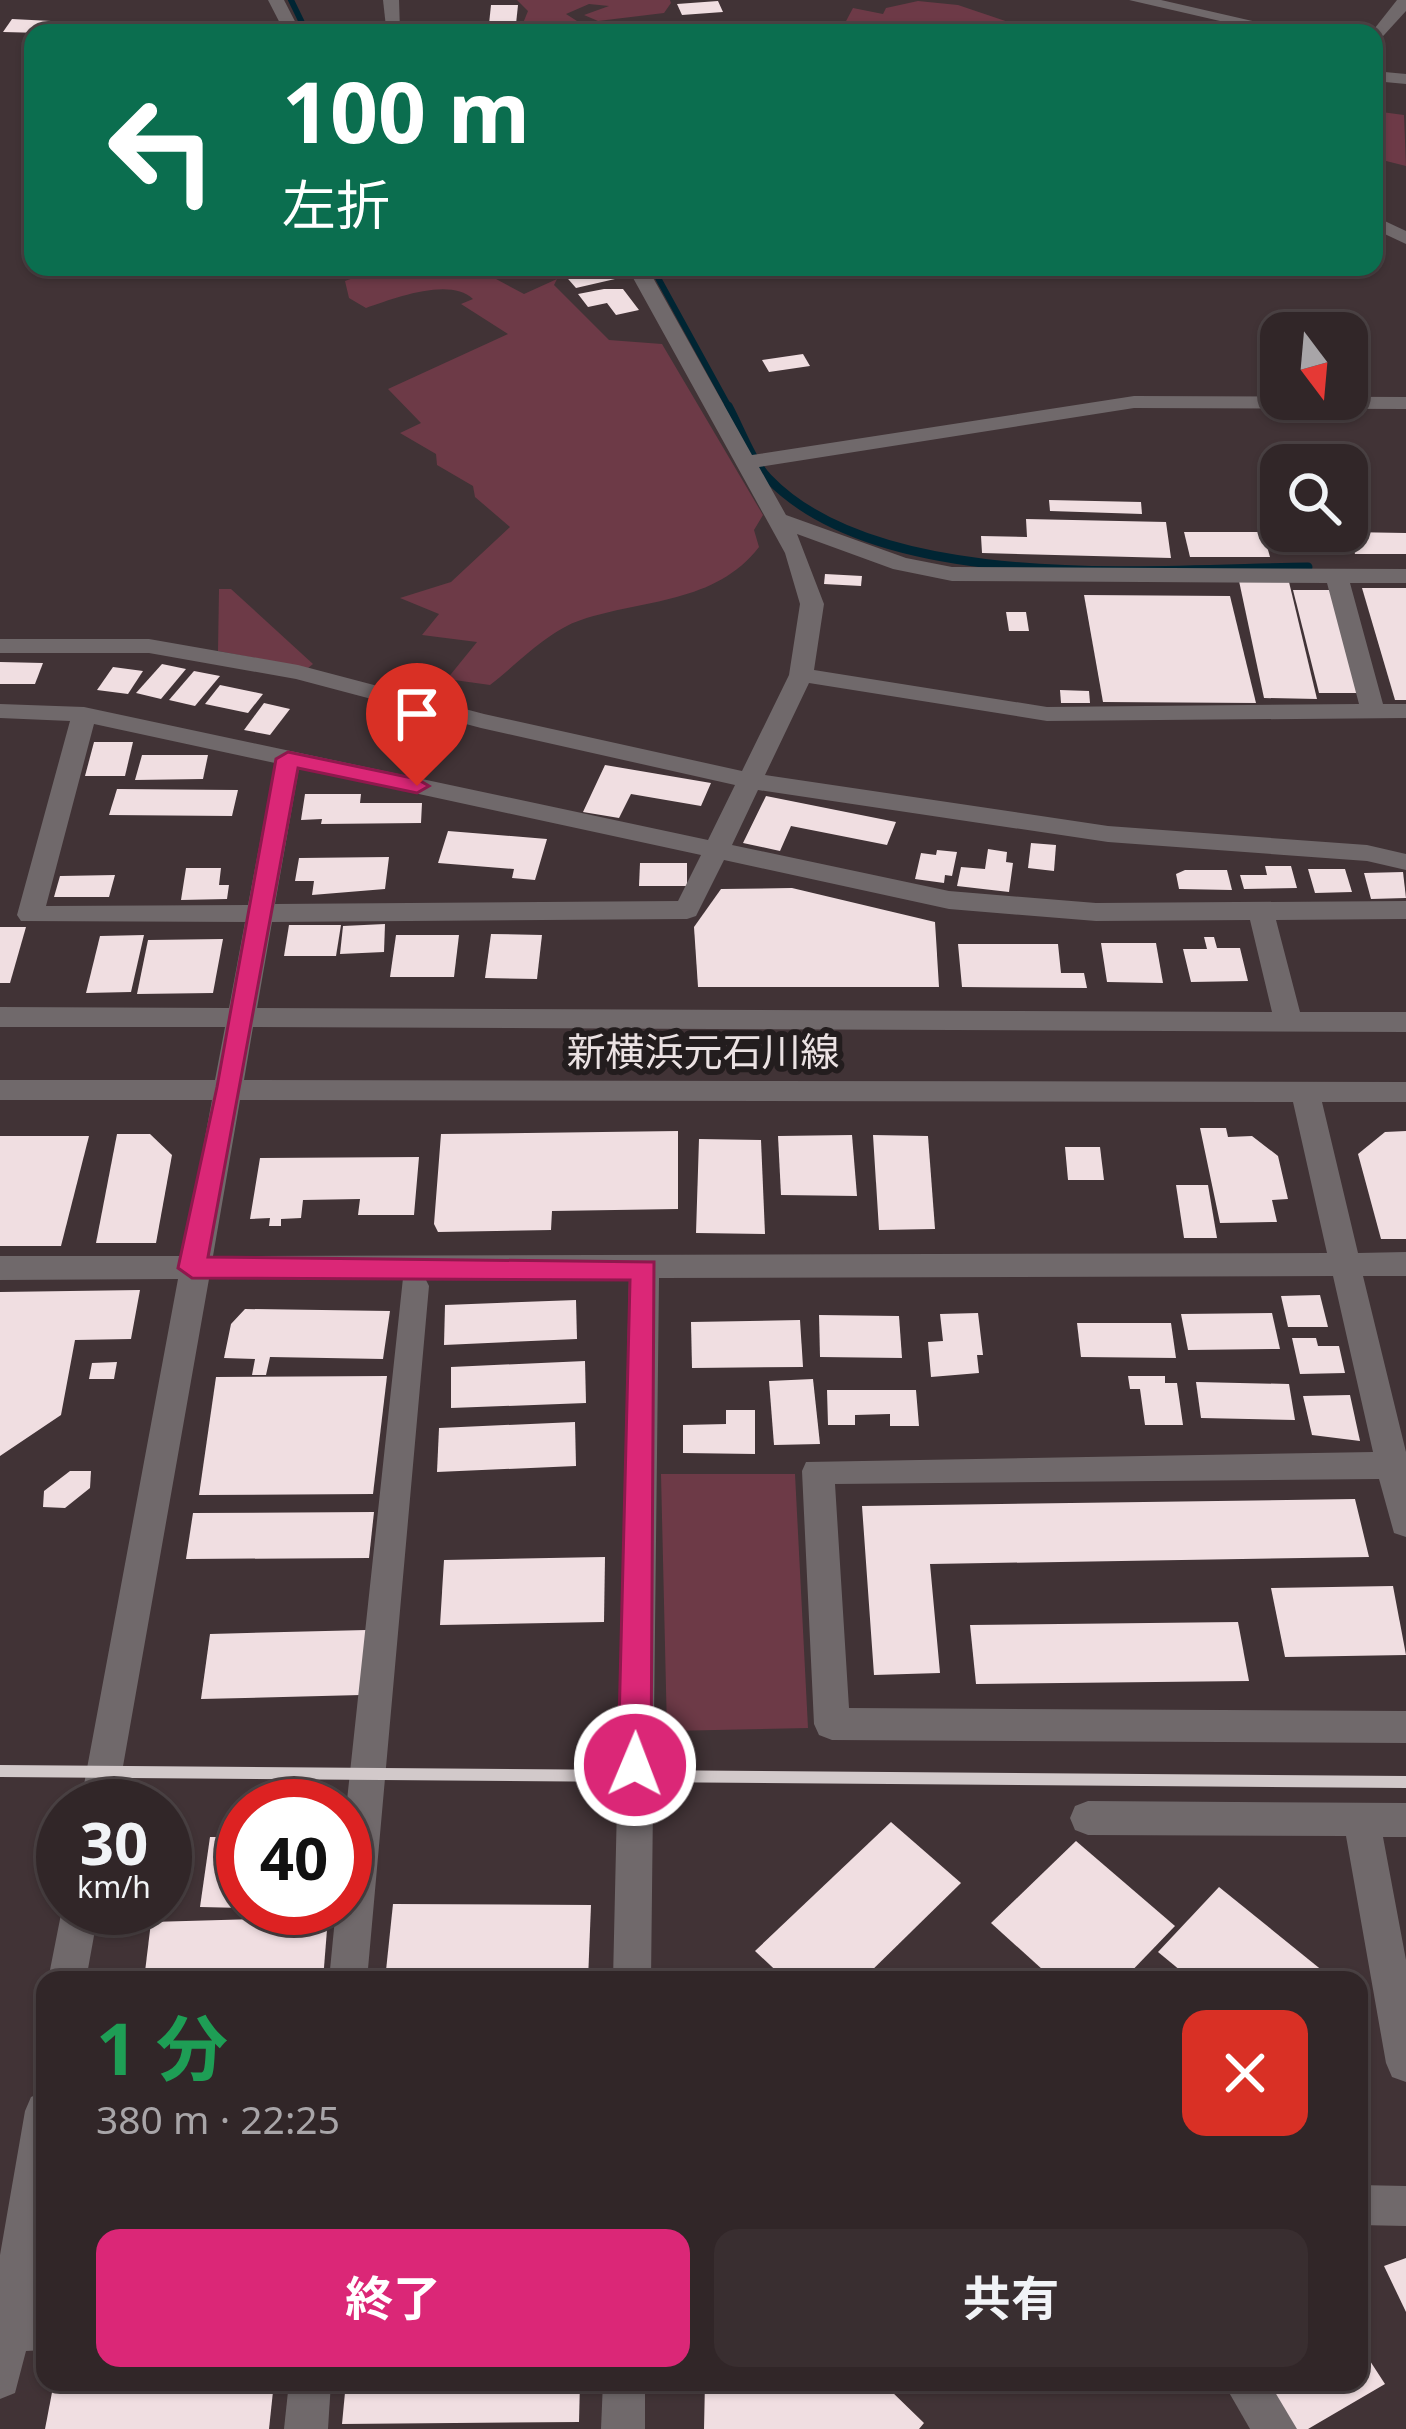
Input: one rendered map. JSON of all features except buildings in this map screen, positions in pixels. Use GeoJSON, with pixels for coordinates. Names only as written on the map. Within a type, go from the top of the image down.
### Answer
{"type":"FeatureCollection","features":[{"type":"Feature","properties":{"kind":"street"},"geometry":{"type":"LineString","coordinates":[[1137,0],[1253,24]]}},
{"type":"Feature","properties":{"kind":"street"},"geometry":{"type":"LineString","coordinates":[[1383,29],[1406,0]]}},
{"type":"Feature","properties":{"kind":"street"},"geometry":{"type":"LineString","coordinates":[[84,714],[30,915],[687,910],[801,675],[812,604],[807,578],[755,461],[643,276]]}},
{"type":"Feature","properties":{"kind":"street"},"geometry":{"type":"LineString","coordinates":[[755,461],[1134,402],[1406,403]]}},
{"type":"Feature","properties":{"kind":"street"},"geometry":{"type":"LineString","coordinates":[[778,520],[901,564],[952,574],[1406,576]]}},
{"type":"Feature","properties":{"kind":"street"},"geometry":{"type":"LineString","coordinates":[[1337,576],[1372,711]]}},
{"type":"Feature","properties":{"kind":"street"},"geometry":{"type":"LineString","coordinates":[[0,646],[148,646],[298,672],[481,721],[752,781],[1108,834],[1367,854],[1406,862]]}},
{"type":"Feature","properties":{"kind":"street"},"geometry":{"type":"LineString","coordinates":[[801,675],[1047,714],[1406,712]]}},
{"type":"Feature","properties":{"kind":"street"},"geometry":{"type":"LineString","coordinates":[[0,711],[84,714],[949,900],[1096,912],[1406,910]]}},
{"type":"Feature","properties":{"kind":"street"},"geometry":{"type":"LineString","coordinates":[[103,1779],[288,759]]}},
{"type":"Feature","properties":{"kind":"street"},"geometry":{"type":"LineString","coordinates":[[1261,911],[1288,1021]]}},
{"type":"Feature","properties":{"kind":"street","name":"新横浜元石川線"},"geometry":{"type":"LineString","coordinates":[[0,1017],[1406,1022]]}},
{"type":"Feature","properties":{"kind":"street","name":"新横浜元石川線"},"geometry":{"type":"LineString","coordinates":[[0,1090],[1406,1092]]}},
{"type":"Feature","properties":{"kind":"street"},"geometry":{"type":"LineString","coordinates":[[1305,1092],[1344,1264],[1399,1465],[1406,1522]]}},
{"type":"Feature","properties":{"kind":"street"},"geometry":{"type":"LineString","coordinates":[[0,1268],[1406,1264]]}},
{"type":"Feature","properties":{"kind":"street"},"geometry":{"type":"LineString","coordinates":[[632,1971],[644,1269]]}},
{"type":"Feature","properties":{"kind":"street"},"geometry":{"type":"LineString","coordinates":[[349,1971],[414,1286]]}},
{"type":"Feature","properties":{"kind":"street"},"geometry":{"type":"LineString","coordinates":[[1399,1465],[818,1471],[832,1724],[1406,1727]]}},
{"type":"Feature","properties":{"kind":"street"},"geometry":{"type":"LineString","coordinates":[[1088,1818],[1406,1820]]}},
{"type":"Feature","properties":{"kind":"street"},"geometry":{"type":"LineString","coordinates":[[1361,1820],[1406,2063]]}},
{"type":"Feature","properties":{"kind":"street"},"geometry":{"type":"LineString","coordinates":[[69,1971],[75,1935]]}},
{"type":"Feature","properties":{"kind":"street"},"geometry":{"type":"LineString","coordinates":[[0,2378],[18,2330],[36,2184]]}},
{"type":"Feature","properties":{"kind":"street"},"geometry":{"type":"LineString","coordinates":[[1368,2205],[1406,2206]]}},
{"type":"Feature","properties":{"kind":"street"},"geometry":{"type":"LineString","coordinates":[[306,2429],[309,2391]]}},
{"type":"Feature","properties":{"kind":"street"},"geometry":{"type":"LineString","coordinates":[[623,2429],[624,2391]]}},
{"type":"Feature","properties":{"kind":"street"},"geometry":{"type":"LineString","coordinates":[[1250,2391],[1275,2429]]}},
{"type":"Feature","properties":{"kind":"shaded area"},"geometry":{"type":"Polygon","coordinates":[[[517,0],[671,3],[664,13],[598,21],[584,15],[609,6],[589,4],[566,14],[577,21],[572,24],[523,24],[528,11],[517,0]]]}},
{"type":"Feature","properties":{"kind":"shaded area"},"geometry":{"type":"Polygon","coordinates":[[[918,1],[958,5],[1014,24],[845,23],[853,8],[883,14],[886,8],[918,1]]]}},
{"type":"Feature","properties":{"kind":"shaded area"},"geometry":{"type":"Polygon","coordinates":[[[1383,112],[1404,115],[1406,166],[1383,160],[1383,112]]]}},
{"type":"Feature","properties":{"kind":"shaded area"},"geometry":{"type":"Polygon","coordinates":[[[359,276],[490,276],[524,294],[557,279],[554,285],[609,340],[662,344],[763,515],[754,530],[759,547],[741,566],[700,590],[569,625],[490,685],[447,679],[477,642],[422,635],[439,614],[400,598],[451,582],[510,527],[475,497],[473,486],[437,465],[436,454],[400,433],[421,423],[388,389],[508,334],[461,304],[473,299],[463,293],[422,292],[366,308],[349,298],[345,281],[359,276]]]}},
{"type":"Feature","properties":{"kind":"shaded area"},"geometry":{"type":"Polygon","coordinates":[[[219,589],[231,589],[313,664],[308,668],[218,651],[219,589]]]}},
{"type":"Feature","properties":{"kind":"shaded area"},"geometry":{"type":"Polygon","coordinates":[[[661,1474],[795,1474],[808,1728],[667,1731],[661,1474]]]}},
{"type":"Feature","properties":{"kind":"waterway"},"geometry":{"type":"LineString","coordinates":[[291,0],[303,24]]}},
{"type":"Feature","properties":{"kind":"waterway"},"geometry":{"type":"LineString","coordinates":[[657,276],[730,409]]}},
{"type":"Feature","properties":{"kind":"waterway"},"geometry":{"type":"LineString","coordinates":[[728,406],[768,478],[817,515],[879,542],[949,558],[1024,567],[1101,571],[1308,567]]}},
{"type":"Feature","properties":{"kind":"railway"},"geometry":{"type":"LineString","coordinates":[[0,1771],[1406,1782]]}},
{"type":"Feature","properties":{"kind":"route"},"geometry":{"type":"LineString","coordinates":[[417,786],[288,759],[230,1087],[192,1268],[644,1269],[635,1765]]}}]}
